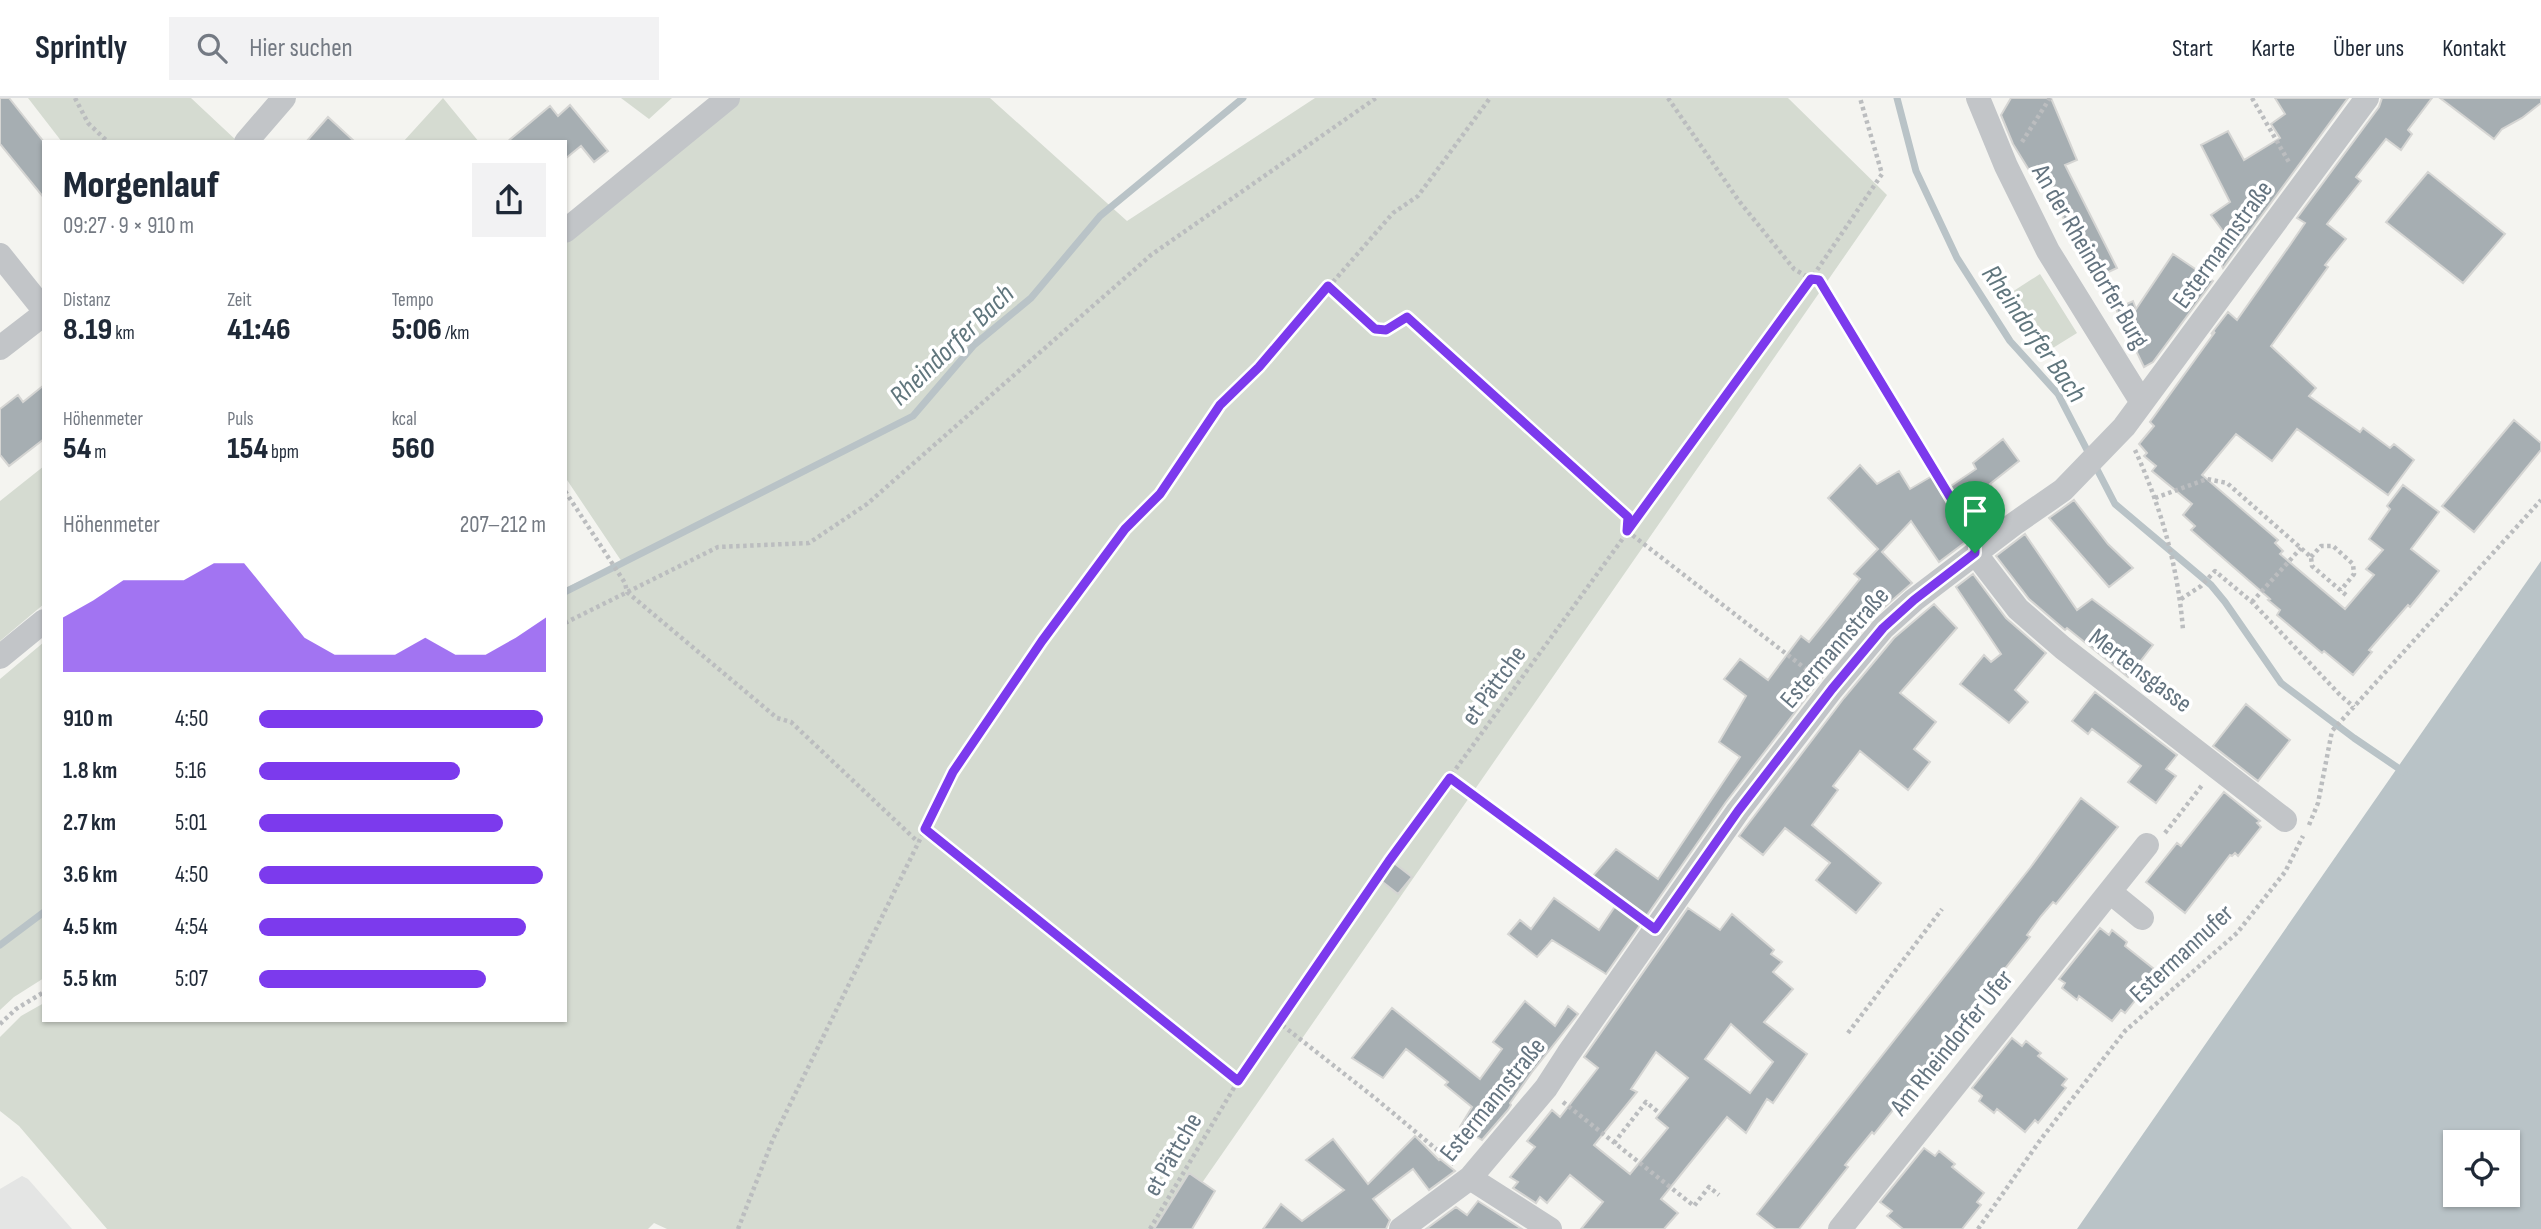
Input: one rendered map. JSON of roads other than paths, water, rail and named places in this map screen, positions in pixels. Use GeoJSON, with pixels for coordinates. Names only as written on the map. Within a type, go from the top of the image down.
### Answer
{"type":"FeatureCollection","features":[{"type":"Feature","properties":{"kind":"street"},"geometry":{"type":"LineString","coordinates":[[248,140],[284,98]]}},
{"type":"Feature","properties":{"kind":"street"},"geometry":{"type":"LineString","coordinates":[[567,229],[728,98]]}},
{"type":"Feature","properties":{"kind":"street","name":"An der Rheindorfer Burg"},"geometry":{"type":"LineString","coordinates":[[1978,98],[2006,166],[2048,251],[2141,401]]}},
{"type":"Feature","properties":{"kind":"street","name":"Estermannstraße"},"geometry":{"type":"LineString","coordinates":[[1401,1229],[1470,1178],[1546,1088],[1738,811],[1883,628],[1914,600],[1975,553],[2063,490],[2118,433],[2367,98]]}},
{"type":"Feature","properties":{"kind":"street"},"geometry":{"type":"LineString","coordinates":[[0,255],[42,309]]}},
{"type":"Feature","properties":{"kind":"street"},"geometry":{"type":"LineString","coordinates":[[0,348],[42,314]]}},
{"type":"Feature","properties":{"kind":"street","name":"Mertensgasse"},"geometry":{"type":"LineString","coordinates":[[1975,553],[2018,608],[2063,648],[2285,820]]}},
{"type":"Feature","properties":{"kind":"street"},"geometry":{"type":"LineString","coordinates":[[0,657],[42,623]]}},
{"type":"Feature","properties":{"kind":"street","name":"Am Rheindorfer Ufer"},"geometry":{"type":"LineString","coordinates":[[1840,1229],[2147,845]]}},
{"type":"Feature","properties":{"kind":"street"},"geometry":{"type":"LineString","coordinates":[[2109,892],[2142,918]]}},
{"type":"Feature","properties":{"kind":"street"},"geometry":{"type":"LineString","coordinates":[[1470,1178],[1550,1229]]}},
{"type":"Feature","properties":{"kind":"waterway","name":"Rheindorfer Bach"},"geometry":{"type":"LineString","coordinates":[[567,591],[913,416],[974,345],[1031,298],[1100,216],[1243,98]]}},
{"type":"Feature","properties":{"kind":"waterway","name":"Rheindorfer Bach"},"geometry":{"type":"LineString","coordinates":[[1897,98],[1916,171],[1957,258],[2010,341],[2058,394],[2115,504],[2211,585],[2281,683],[2404,772]]}},
{"type":"Feature","properties":{"kind":"waterway","name":"Rheindorfer Bach"},"geometry":{"type":"LineString","coordinates":[[0,945],[42,914]]}}]}
